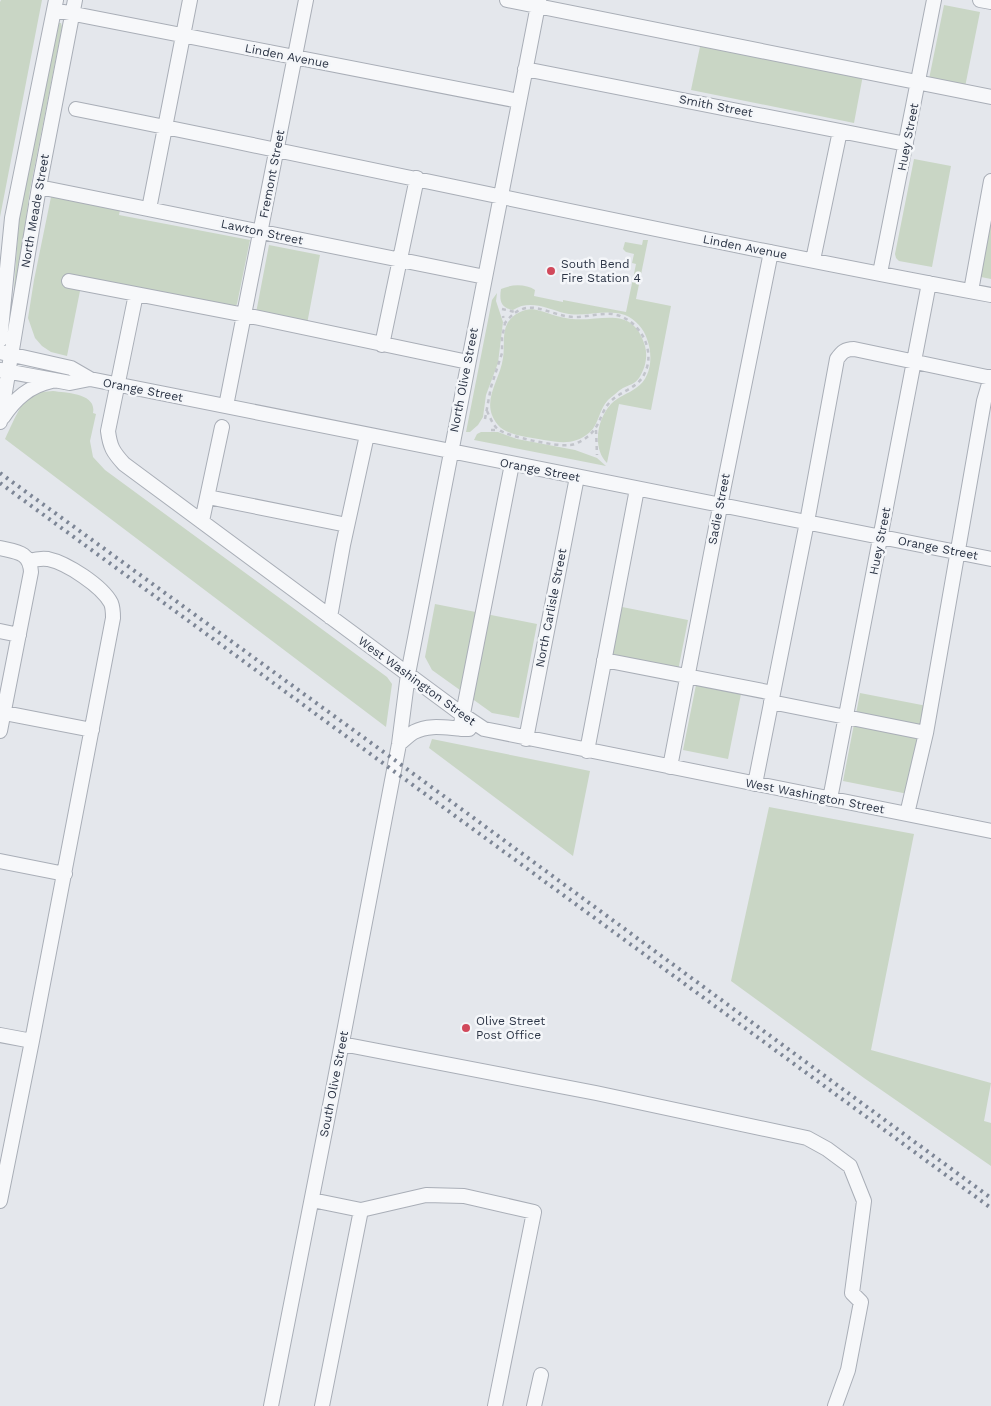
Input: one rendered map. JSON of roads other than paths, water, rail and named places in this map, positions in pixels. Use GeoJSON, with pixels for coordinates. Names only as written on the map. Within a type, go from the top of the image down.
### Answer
{"type":"FeatureCollection","features":[{"type":"Feature","properties":{"kind":"street"},"geometry":{"type":"LineString","coordinates":[[149,209],[190,0]]}},
{"type":"Feature","properties":{"kind":"street","name":"Fremont Street"},"geometry":{"type":"LineString","coordinates":[[226,406],[306,0]]}},
{"type":"Feature","properties":{"kind":"street"},"geometry":{"type":"LineString","coordinates":[[507,0],[538,3],[991,97]]}},
{"type":"Feature","properties":{"kind":"street","name":"Huey Street"},"geometry":{"type":"LineString","coordinates":[[880,273],[934,0]]}},
{"type":"Feature","properties":{"kind":"street"},"geometry":{"type":"LineString","coordinates":[[980,0],[991,2]]}},
{"type":"Feature","properties":{"kind":"street","name":"North Olive Street"},"geometry":{"type":"LineString","coordinates":[[396,761],[408,674],[538,3]]}},
{"type":"Feature","properties":{"kind":"street","name":"Linden Avenue"},"geometry":{"type":"LineString","coordinates":[[55,5],[74,7],[183,35],[519,101]]}},
{"type":"Feature","properties":{"kind":"street","name":"North Meade Street"},"geometry":{"type":"LineString","coordinates":[[0,340],[12,218],[55,5]]}},
{"type":"Feature","properties":{"kind":"street","name":"North Meade Street"},"geometry":{"type":"LineString","coordinates":[[0,421],[6,353],[24,273],[74,7]]}},
{"type":"Feature","properties":{"kind":"street","name":"Smith Street"},"geometry":{"type":"LineString","coordinates":[[525,69],[906,144]]}},
{"type":"Feature","properties":{"kind":"street","name":"Linden Avenue"},"geometry":{"type":"LineString","coordinates":[[76,109],[771,252],[991,295]]}},
{"type":"Feature","properties":{"kind":"street"},"geometry":{"type":"LineString","coordinates":[[812,260],[840,131]]}},
{"type":"Feature","properties":{"kind":"street"},"geometry":{"type":"LineString","coordinates":[[382,344],[416,178]]}},
{"type":"Feature","properties":{"kind":"street"},"geometry":{"type":"LineString","coordinates":[[971,291],[991,181]]}},
{"type":"Feature","properties":{"kind":"street","name":"Lawton Street"},"geometry":{"type":"LineString","coordinates":[[39,187],[485,277]]}},
{"type":"Feature","properties":{"kind":"street","name":"Sadie Street"},"geometry":{"type":"LineString","coordinates":[[670,767],[771,252]]}},
{"type":"Feature","properties":{"kind":"street"},"geometry":{"type":"LineString","coordinates":[[0,287],[6,269]]}},
{"type":"Feature","properties":{"kind":"street"},"geometry":{"type":"LineString","coordinates":[[69,281],[245,315],[468,362]]}},
{"type":"Feature","properties":{"kind":"street","name":"Huey Street"},"geometry":{"type":"LineString","coordinates":[[830,799],[930,283]]}},
{"type":"Feature","properties":{"kind":"street","name":"West Washington Street"},"geometry":{"type":"LineString","coordinates":[[136,294],[108,431],[109,444],[116,455],[124,464],[408,674],[461,722]]}},
{"type":"Feature","properties":{"kind":"street"},"geometry":{"type":"LineString","coordinates":[[755,784],[838,359],[841,353],[847,349],[854,349],[991,378],[984,401],[926,733],[907,814]]}},
{"type":"Feature","properties":{"kind":"street","name":"Orange Street"},"geometry":{"type":"LineString","coordinates":[[6,353],[71,368],[90,379],[118,385],[991,559]]}},
{"type":"Feature","properties":{"kind":"street","name":"Orange Street"},"geometry":{"type":"LineString","coordinates":[[5,370],[70,383],[90,379]]}},
{"type":"Feature","properties":{"kind":"street","name":"Orange Street"},"geometry":{"type":"LineString","coordinates":[[0,421],[21,395],[32,387],[54,380]]}},
{"type":"Feature","properties":{"kind":"street"},"geometry":{"type":"LineString","coordinates":[[202,521],[222,427]]}},
{"type":"Feature","properties":{"kind":"street"},"geometry":{"type":"LineString","coordinates":[[330,617],[366,435]]}},
{"type":"Feature","properties":{"kind":"street"},"geometry":{"type":"LineString","coordinates":[[461,722],[512,464]]}},
{"type":"Feature","properties":{"kind":"street","name":"North Carlisle Street"},"geometry":{"type":"LineString","coordinates":[[526,739],[577,477]]}},
{"type":"Feature","properties":{"kind":"street"},"geometry":{"type":"LineString","coordinates":[[587,751],[637,489]]}},
{"type":"Feature","properties":{"kind":"street"},"geometry":{"type":"LineString","coordinates":[[208,497],[347,525]]}},
{"type":"Feature","properties":{"kind":"street"},"geometry":{"type":"LineString","coordinates":[[0,548],[20,552],[29,561],[31,572],[2,712],[0,731]]}},
{"type":"Feature","properties":{"kind":"street"},"geometry":{"type":"LineString","coordinates":[[1,1194],[65,874],[113,610],[106,596],[72,569],[56,561],[42,558],[29,561]]}},
{"type":"Feature","properties":{"kind":"street"},"geometry":{"type":"LineString","coordinates":[[0,632],[19,635]]}},
{"type":"Feature","properties":{"kind":"street"},"geometry":{"type":"LineString","coordinates":[[604,660],[687,676],[846,716],[926,733]]}},
{"type":"Feature","properties":{"kind":"street"},"geometry":{"type":"LineString","coordinates":[[2,712],[92,730]]}},
{"type":"Feature","properties":{"kind":"street","name":"West Washington Street"},"geometry":{"type":"LineString","coordinates":[[399,744],[414,732],[431,726],[461,722],[526,739],[991,831]]}},
{"type":"Feature","properties":{"kind":"street","name":"South Olive Street"},"geometry":{"type":"LineString","coordinates":[[271,1406],[396,761]]}},
{"type":"Feature","properties":{"kind":"street"},"geometry":{"type":"LineString","coordinates":[[0,861],[65,874]]}},
{"type":"Feature","properties":{"kind":"street"},"geometry":{"type":"LineString","coordinates":[[0,1035],[32,1041]]}},
{"type":"Feature","properties":{"kind":"street"},"geometry":{"type":"LineString","coordinates":[[342,1044],[596,1093],[807,1138],[827,1149],[850,1166],[864,1201],[852,1293],[861,1302],[848,1370],[835,1406]]}},
{"type":"Feature","properties":{"kind":"street"},"geometry":{"type":"LineString","coordinates":[[312,1200],[361,1210],[426,1195],[464,1196],[534,1212],[495,1406]]}},
{"type":"Feature","properties":{"kind":"street"},"geometry":{"type":"LineString","coordinates":[[322,1406],[361,1210]]}},
{"type":"Feature","properties":{"kind":"street"},"geometry":{"type":"LineString","coordinates":[[534,1406],[541,1375]]}},
{"type":"Feature","properties":{"kind":"railway"},"geometry":{"type":"LineString","coordinates":[[0,473],[991,1198]]}},
{"type":"Feature","properties":{"kind":"railway"},"geometry":{"type":"LineString","coordinates":[[0,483],[991,1208]]}},
{"type":"Feature","properties":{"kind":"place","name":"South Bend Fire Station 4"},"geometry":{"type":"Point","coordinates":[551,271]}},
{"type":"Feature","properties":{"kind":"place","name":"Olive Street Post Office"},"geometry":{"type":"Point","coordinates":[466,1028]}}]}
